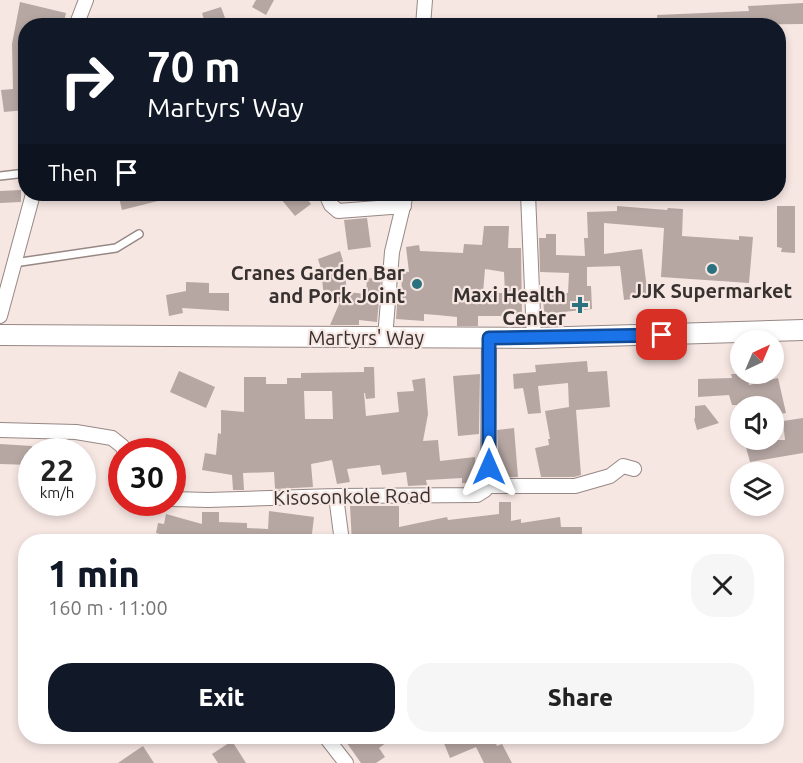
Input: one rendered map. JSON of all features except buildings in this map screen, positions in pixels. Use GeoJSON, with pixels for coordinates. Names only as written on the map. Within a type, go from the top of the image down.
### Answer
{"type":"FeatureCollection","features":[{"type":"Feature","properties":{"kind":"main road","name":"Martyrs' Way"},"geometry":{"type":"LineString","coordinates":[[0,334],[534,338],[803,330]]}},
{"type":"Feature","properties":{"kind":"street"},"geometry":{"type":"LineString","coordinates":[[79,18],[86,0]]}},
{"type":"Feature","properties":{"kind":"street"},"geometry":{"type":"LineString","coordinates":[[424,18],[425,0]]}},
{"type":"Feature","properties":{"kind":"street"},"geometry":{"type":"LineString","coordinates":[[0,316],[31,201]]}},
{"type":"Feature","properties":{"kind":"street"},"geometry":{"type":"LineString","coordinates":[[329,201],[338,211],[399,201]]}},
{"type":"Feature","properties":{"kind":"street"},"geometry":{"type":"LineString","coordinates":[[385,338],[392,252],[405,201]]}},
{"type":"Feature","properties":{"kind":"street"},"geometry":{"type":"LineString","coordinates":[[528,201],[534,338]]}},
{"type":"Feature","properties":{"kind":"street"},"geometry":{"type":"LineString","coordinates":[[488,486],[489,338]]}},
{"type":"Feature","properties":{"kind":"street"},"geometry":{"type":"LineString","coordinates":[[0,430],[76,432],[111,438]]}},
{"type":"Feature","properties":{"kind":"street","name":"Kisosonkole Road"},"geometry":{"type":"LineString","coordinates":[[186,499],[477,495],[488,486],[575,486],[610,476],[623,466],[634,469]]}},
{"type":"Feature","properties":{"kind":"street"},"geometry":{"type":"LineString","coordinates":[[336,496],[341,534]]}},
{"type":"Feature","properties":{"kind":"street"},"geometry":{"type":"LineString","coordinates":[[332,744],[346,763]]}},
{"type":"Feature","properties":{"kind":"lane"},"geometry":{"type":"LineString","coordinates":[[0,176],[18,175]]}},
{"type":"Feature","properties":{"kind":"lane"},"geometry":{"type":"LineString","coordinates":[[14,263],[116,249],[138,234]]}},
{"type":"Feature","properties":{"kind":"place","name":"JJK Supermarket"},"geometry":{"type":"Point","coordinates":[712,269]}},
{"type":"Feature","properties":{"kind":"place","name":"Cranes Garden Bar and Pork Joint"},"geometry":{"type":"Point","coordinates":[417,284]}},
{"type":"Feature","properties":{"kind":"place","name":"Maxi Health Center"},"geometry":{"type":"Point","coordinates":[580,305]}},
{"type":"Feature","properties":{"kind":"route"},"geometry":{"type":"LineString","coordinates":[[489,467],[489,338],[662,335]]}}]}
